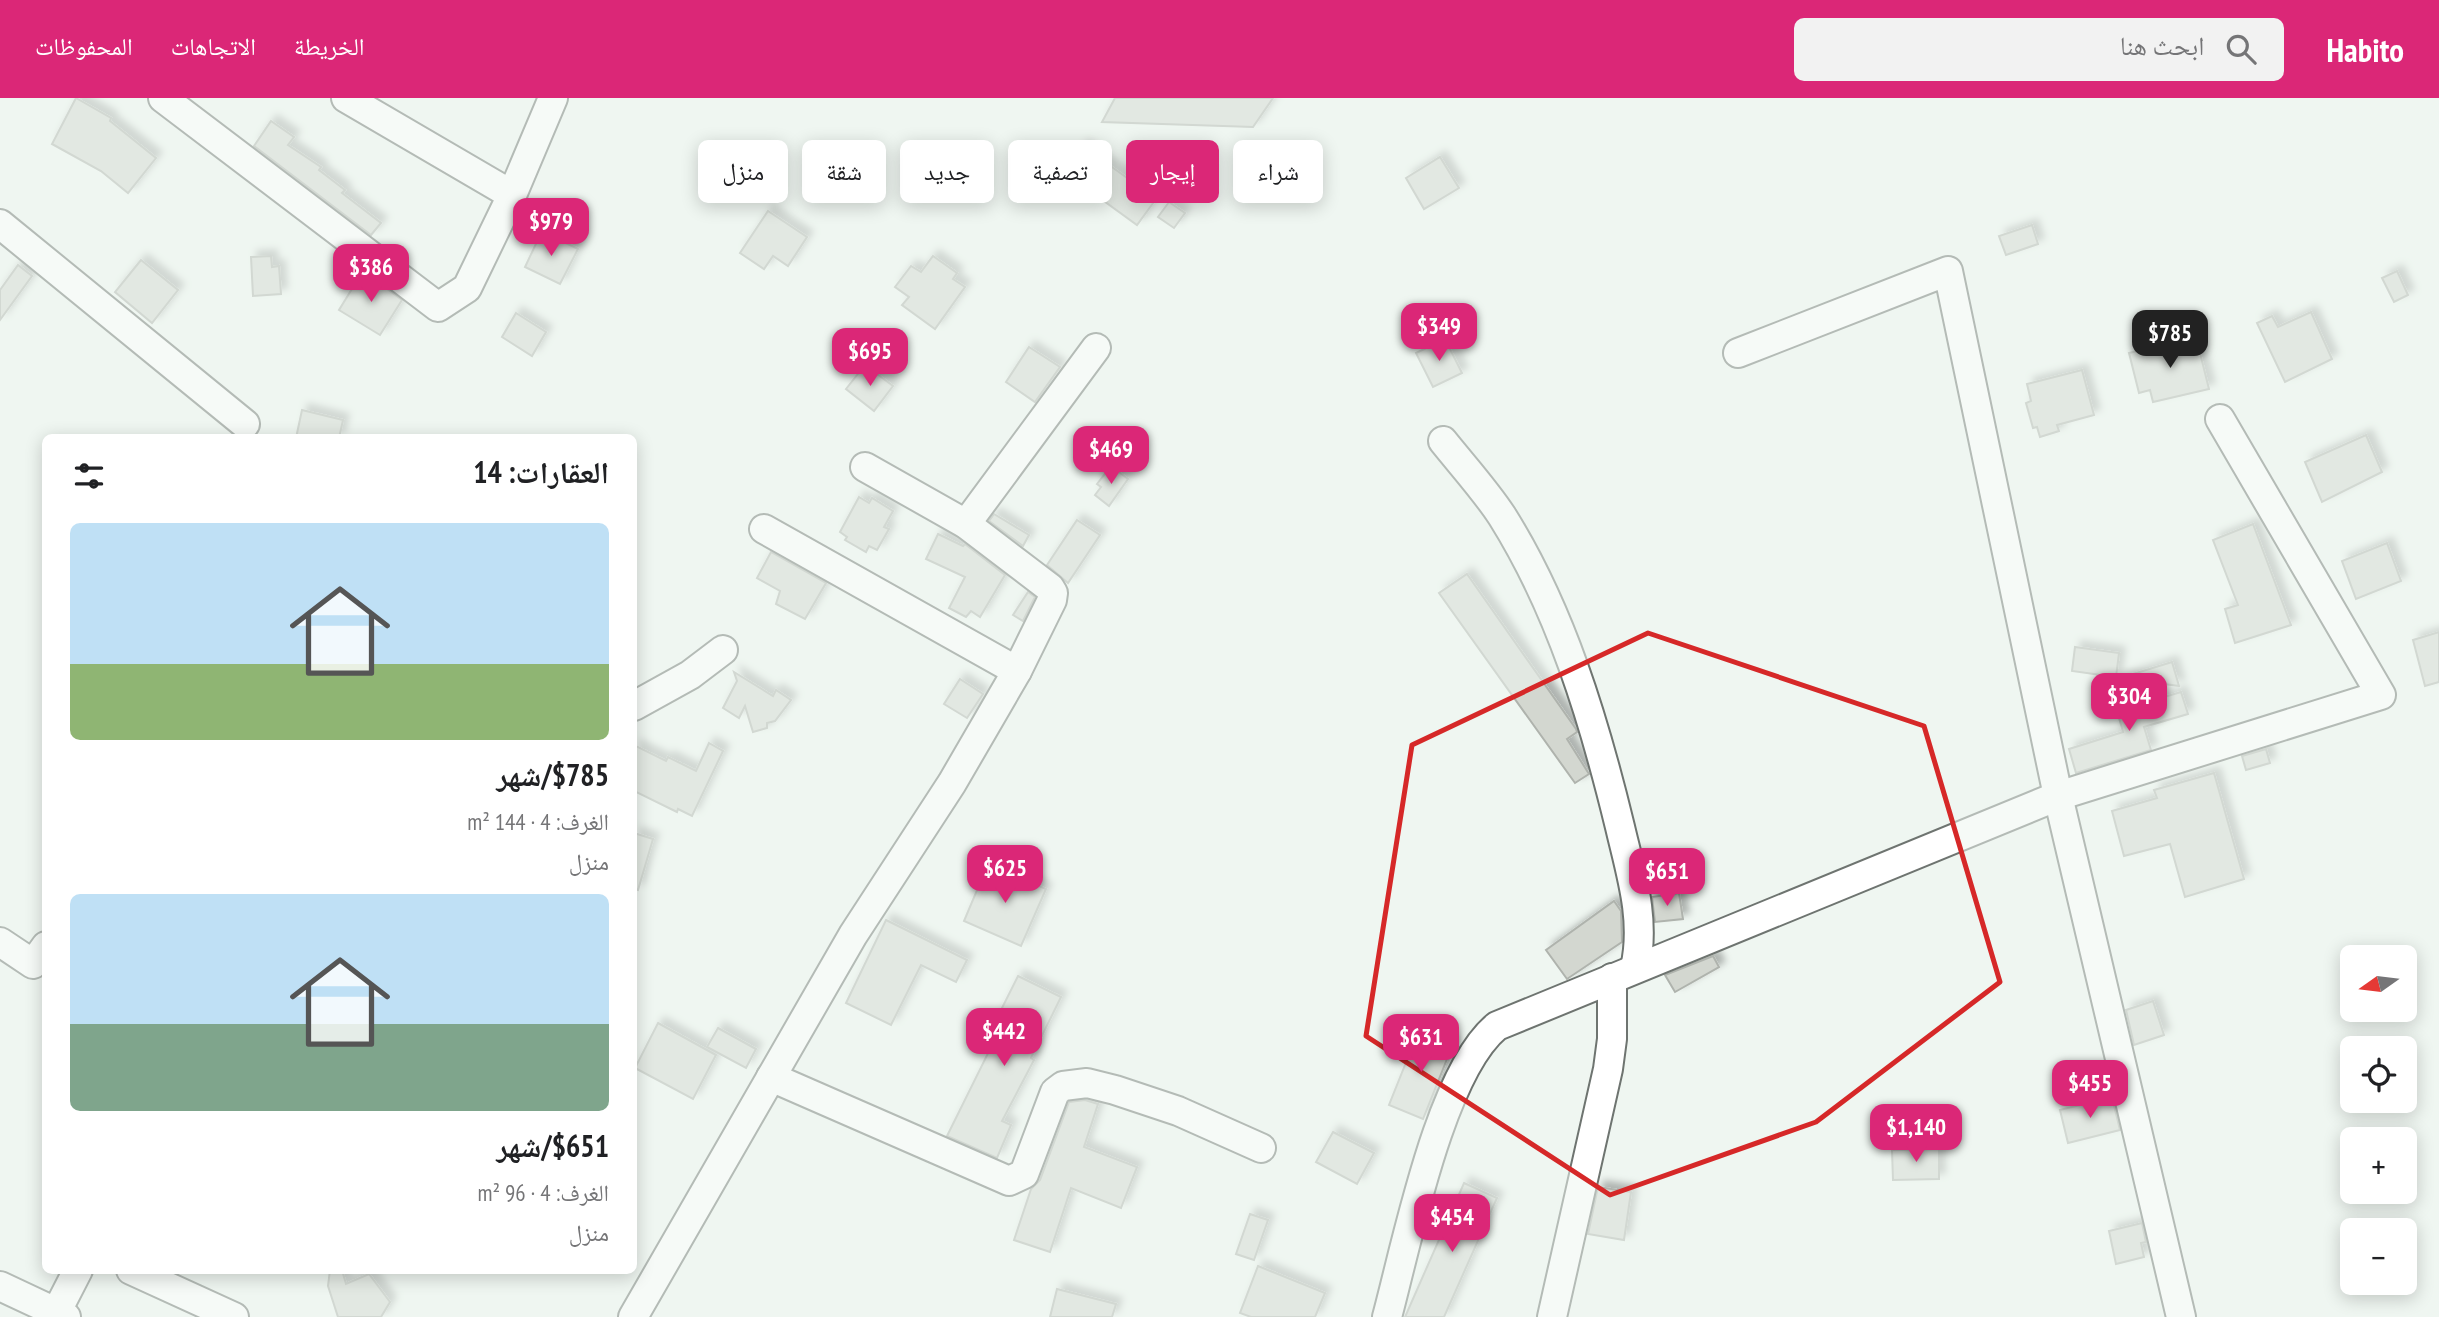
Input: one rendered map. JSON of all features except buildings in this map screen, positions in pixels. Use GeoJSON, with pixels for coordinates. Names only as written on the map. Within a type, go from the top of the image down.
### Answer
{"type":"FeatureCollection","features":[{"type":"Feature","properties":{"kind":"street"},"geometry":{"type":"LineString","coordinates":[[163,98],[438,307],[467,288],[512,195],[553,98]]}},
{"type":"Feature","properties":{"kind":"street"},"geometry":{"type":"LineString","coordinates":[[346,98],[512,195]]}},
{"type":"Feature","properties":{"kind":"street"},"geometry":{"type":"LineString","coordinates":[[0,224],[245,424]]}},
{"type":"Feature","properties":{"kind":"street"},"geometry":{"type":"LineString","coordinates":[[1738,353],[1948,271],[2058,796],[2181,1317]]}},
{"type":"Feature","properties":{"kind":"street"},"geometry":{"type":"LineString","coordinates":[[966,524],[1096,348]]}},
{"type":"Feature","properties":{"kind":"street"},"geometry":{"type":"LineString","coordinates":[[1387,1317],[1432,1153],[1471,1055],[1497,1026],[2058,796],[2381,695],[2220,419]]}},
{"type":"Feature","properties":{"kind":"street"},"geometry":{"type":"LineString","coordinates":[[1443,441],[1501,515],[1555,619],[1596,731],[1637,901],[1640,933],[1624,973],[1608,1069],[1552,1317]]}},
{"type":"Feature","properties":{"kind":"street"},"geometry":{"type":"LineString","coordinates":[[633,1317],[853,935],[952,783],[1017,671],[1053,593],[966,524],[865,467]]}},
{"type":"Feature","properties":{"kind":"street"},"geometry":{"type":"LineString","coordinates":[[764,529],[1017,671]]}},
{"type":"Feature","properties":{"kind":"street"},"geometry":{"type":"LineString","coordinates":[[637,704],[690,675],[723,650]]}},
{"type":"Feature","properties":{"kind":"street"},"geometry":{"type":"LineString","coordinates":[[0,942],[33,964],[42,952]]}},
{"type":"Feature","properties":{"kind":"street"},"geometry":{"type":"LineString","coordinates":[[771,1077],[1009,1181],[1024,1174],[1055,1092],[1073,1083],[1087,1083],[1115,1090],[1178,1111],[1261,1148]]}},
{"type":"Feature","properties":{"kind":"street"},"geometry":{"type":"LineString","coordinates":[[0,1286],[61,1315],[76,1274]]}},
{"type":"Feature","properties":{"kind":"street"},"geometry":{"type":"LineString","coordinates":[[140,1274],[234,1317]]}},
{"type":"Feature","properties":{"kind":"highlighted area"},"geometry":{"type":"Polygon","coordinates":[[[1648,633],[1924,726],[2000,982],[1816,1122],[1610,1195],[1366,1036],[1412,745],[1648,633]]]}}]}
